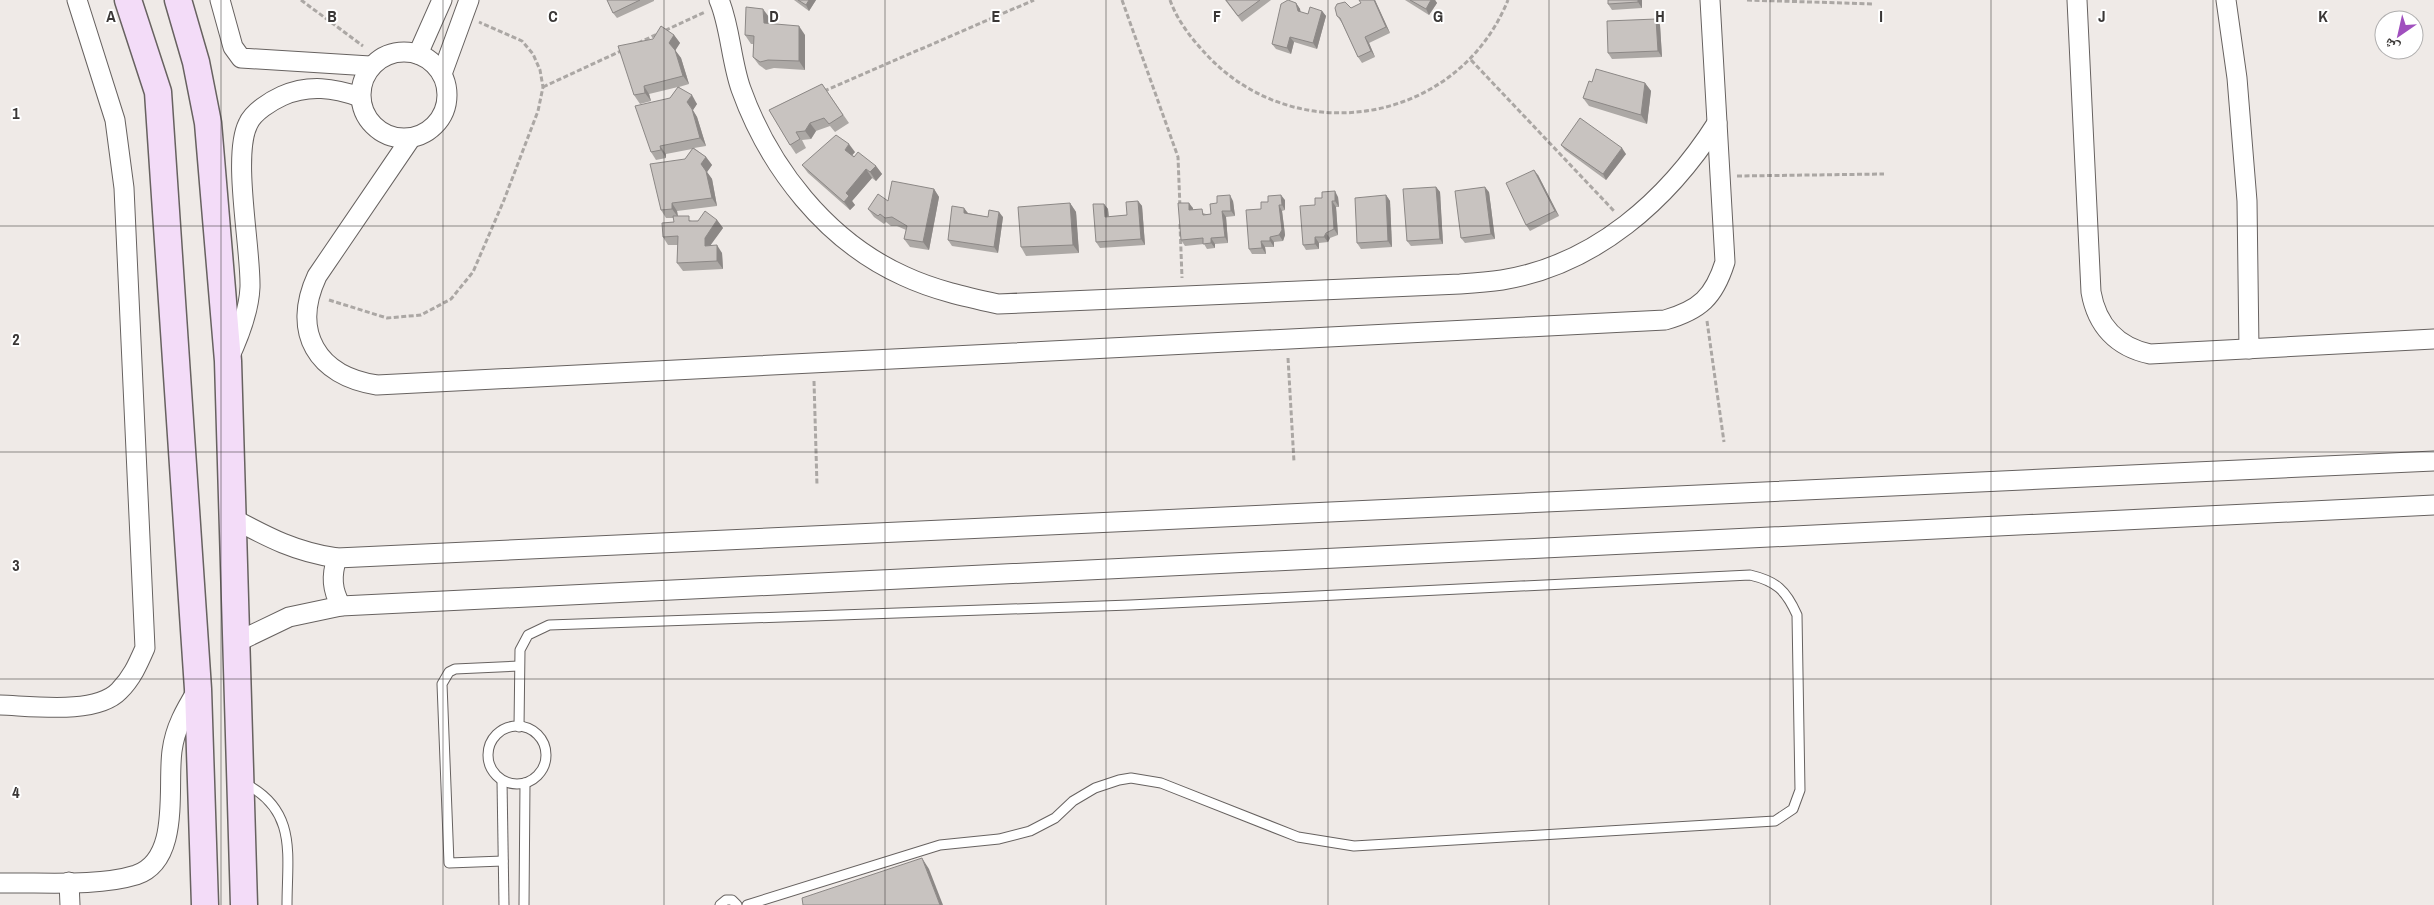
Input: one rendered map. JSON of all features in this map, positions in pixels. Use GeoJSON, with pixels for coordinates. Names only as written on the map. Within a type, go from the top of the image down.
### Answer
{"type":"FeatureCollection","features":[{"type":"Feature","properties":{"kind":"street"},"geometry":{"type":"LineString","coordinates":[[0,706],[73,706],[98,703],[118,692],[134,672],[144,648],[124,188],[115,120],[77,0]]}},
{"type":"Feature","properties":{"kind":"street"},"geometry":{"type":"LineString","coordinates":[[128,0],[158,92],[198,689],[205,905]]}},
{"type":"Feature","properties":{"kind":"street"},"geometry":{"type":"LineString","coordinates":[[178,0],[196,62],[208,123],[228,361],[244,905]]}},
{"type":"Feature","properties":{"kind":"street"},"geometry":{"type":"LineString","coordinates":[[220,0],[233,48],[241,58],[375,62],[399,52],[418,54],[427,58],[442,74],[447,93],[443,114],[430,129],[411,138],[399,138],[377,129],[362,109],[360,97],[364,76],[375,62]]}},
{"type":"Feature","properties":{"kind":"street"},"geometry":{"type":"LineString","coordinates":[[418,54],[442,0]]}},
{"type":"Feature","properties":{"kind":"street"},"geometry":{"type":"LineString","coordinates":[[411,138],[317,276],[309,294],[306,316],[310,337],[320,357],[336,372],[356,382],[378,385],[1665,320],[1686,314],[1704,301],[1718,283],[1725,262],[1710,0]]}},
{"type":"Feature","properties":{"kind":"street"},"geometry":{"type":"LineString","coordinates":[[2077,0],[2091,292],[2098,318],[2115,338],[2138,351],[2150,354],[2434,339]]}},
{"type":"Feature","properties":{"kind":"street"},"geometry":{"type":"LineString","coordinates":[[2226,0],[2237,78],[2248,201],[2249,349]]}},
{"type":"Feature","properties":{"kind":"street"},"geometry":{"type":"LineString","coordinates":[[721,1],[740,88],[767,148],[793,186],[824,221],[860,250],[910,278],[950,293],[998,304],[1460,284],[1503,280],[1540,270],[1577,255],[1627,224],[1671,186],[1696,156],[1717,123]]}},
{"type":"Feature","properties":{"kind":"street"},"geometry":{"type":"LineString","coordinates":[[442,74],[467,7]]}},
{"type":"Feature","properties":{"kind":"street"},"geometry":{"type":"LineString","coordinates":[[228,361],[239,336],[250,288],[242,149],[248,123],[271,101],[292,91],[315,88],[338,90],[360,97]]}},
{"type":"Feature","properties":{"kind":"street"},"geometry":{"type":"LineString","coordinates":[[232,518],[282,545],[309,554],[337,558],[2434,461]]}},
{"type":"Feature","properties":{"kind":"street"},"geometry":{"type":"LineString","coordinates":[[194,644],[236,642],[289,616],[341,606],[2434,505]]}},
{"type":"Feature","properties":{"kind":"street"},"geometry":{"type":"LineString","coordinates":[[337,558],[333,572],[333,588],[341,606]]}},
{"type":"Feature","properties":{"kind":"street"},"geometry":{"type":"LineString","coordinates":[[0,883],[104,881],[138,874],[152,864],[162,849],[170,825],[172,751],[179,722],[198,689]]}},
{"type":"Feature","properties":{"kind":"street"},"geometry":{"type":"LineString","coordinates":[[69,882],[70,905]]}},
{"type":"Feature","properties":{"kind":"lane"},"geometry":{"type":"LineString","coordinates":[[519,727],[520,650],[523,642],[534,630],[549,625],[1130,605],[1740,576],[1766,579],[1780,587],[1790,600],[1797,615],[1800,790],[1793,809],[1775,821],[1354,846],[1298,837],[1161,782],[1131,778],[1095,788],[1074,801],[1055,818],[1030,831],[999,839],[940,845],[747,905]]}},
{"type":"Feature","properties":{"kind":"lane"},"geometry":{"type":"LineString","coordinates":[[504,861],[449,864],[442,684],[449,672],[456,669],[519,666]]}},
{"type":"Feature","properties":{"kind":"lane"},"geometry":{"type":"LineString","coordinates":[[519,727],[533,732],[540,738],[546,755],[540,773],[525,783],[510,783],[502,780],[490,767],[488,748],[498,733],[506,728],[519,727]]}},
{"type":"Feature","properties":{"kind":"lane"},"geometry":{"type":"LineString","coordinates":[[502,780],[504,905]]}},
{"type":"Feature","properties":{"kind":"lane"},"geometry":{"type":"LineString","coordinates":[[241,782],[265,796],[278,813],[286,831],[287,905]]}},
{"type":"Feature","properties":{"kind":"lane"},"geometry":{"type":"LineString","coordinates":[[524,905],[525,783]]}},
{"type":"Feature","properties":{"kind":"lane"},"geometry":{"type":"LineString","coordinates":[[720,905],[726,900],[732,900],[737,905]]}},
{"type":"Feature","properties":{"kind":"path"},"geometry":{"type":"LineString","coordinates":[[301,0],[375,62]]}},
{"type":"Feature","properties":{"kind":"path"},"geometry":{"type":"LineString","coordinates":[[817,94],[1034,0]]}},
{"type":"Feature","properties":{"kind":"path"},"geometry":{"type":"LineString","coordinates":[[1122,0],[1178,157],[1182,296]]}},
{"type":"Feature","properties":{"kind":"path"},"geometry":{"type":"LineString","coordinates":[[1170,0],[1190,37],[1217,67],[1250,90],[1287,106],[1326,113],[1366,112],[1404,102],[1440,84],[1471,60],[1499,21],[1508,0]]}},
{"type":"Feature","properties":{"kind":"path"},"geometry":{"type":"LineString","coordinates":[[1746,0],[1874,4]]}},
{"type":"Feature","properties":{"kind":"path"},"geometry":{"type":"LineString","coordinates":[[543,87],[721,1]]}},
{"type":"Feature","properties":{"kind":"path"},"geometry":{"type":"LineString","coordinates":[[309,294],[387,318],[421,315],[451,299],[472,272],[504,200],[538,111],[543,87],[540,70],[534,54],[522,41],[467,7]]}},
{"type":"Feature","properties":{"kind":"path"},"geometry":{"type":"LineString","coordinates":[[1471,60],[1627,224]]}},
{"type":"Feature","properties":{"kind":"path"},"geometry":{"type":"LineString","coordinates":[[1720,176],[1884,174]]}},
{"type":"Feature","properties":{"kind":"path"},"geometry":{"type":"LineString","coordinates":[[1704,301],[1724,442]]}},
{"type":"Feature","properties":{"kind":"path"},"geometry":{"type":"LineString","coordinates":[[1287,339],[1294,462]]}},
{"type":"Feature","properties":{"kind":"path"},"geometry":{"type":"LineString","coordinates":[[814,363],[817,486]]}},
{"type":"Feature","properties":{"kind":"building"},"geometry":{"type":"Polygon","coordinates":[[[607,0],[640,0],[613,13],[607,0]]]}},
{"type":"Feature","properties":{"kind":"building"},"geometry":{"type":"Polygon","coordinates":[[[798,0],[809,0],[806,5],[798,0]]]}},
{"type":"Feature","properties":{"kind":"building"},"geometry":{"type":"Polygon","coordinates":[[[1226,0],[1260,0],[1238,16],[1226,0]]]}},
{"type":"Feature","properties":{"kind":"building"},"geometry":{"type":"Polygon","coordinates":[[[1288,0],[1296,3],[1298,11],[1308,14],[1310,7],[1322,11],[1313,43],[1290,37],[1287,48],[1272,44],[1281,4],[1288,0]]]}},
{"type":"Feature","properties":{"kind":"building"},"geometry":{"type":"Polygon","coordinates":[[[1359,0],[1374,0],[1386,27],[1365,37],[1371,51],[1358,57],[1340,18],[1337,16],[1335,8],[1337,4],[1345,2],[1351,8],[1361,3],[1359,0]]]}},
{"type":"Feature","properties":{"kind":"building"},"geometry":{"type":"Polygon","coordinates":[[[1410,0],[1431,0],[1426,9],[1410,0]]]}},
{"type":"Feature","properties":{"kind":"building"},"geometry":{"type":"Polygon","coordinates":[[[1608,0],[1638,0],[1638,2],[1608,4],[1608,0]]]}},
{"type":"Feature","properties":{"kind":"building"},"geometry":{"type":"Polygon","coordinates":[[[746,7],[763,9],[764,23],[799,26],[799,61],[768,60],[760,62],[753,57],[754,36],[745,35],[746,7]]]}},
{"type":"Feature","properties":{"kind":"building"},"geometry":{"type":"Polygon","coordinates":[[[1656,19],[1658,51],[1608,53],[1607,21],[1656,19]]]}},
{"type":"Feature","properties":{"kind":"building"},"geometry":{"type":"Polygon","coordinates":[[[661,26],[674,35],[669,43],[675,50],[683,76],[644,86],[645,93],[634,95],[618,46],[653,39],[661,26]]]}},
{"type":"Feature","properties":{"kind":"building"},"geometry":{"type":"Polygon","coordinates":[[[1596,69],[1645,83],[1641,115],[1583,98],[1589,81],[1592,82],[1596,69]]]}},
{"type":"Feature","properties":{"kind":"building"},"geometry":{"type":"Polygon","coordinates":[[[822,84],[843,115],[829,124],[824,118],[810,123],[805,131],[796,132],[800,139],[790,145],[769,110],[822,84]]]}},
{"type":"Feature","properties":{"kind":"building"},"geometry":{"type":"Polygon","coordinates":[[[678,87],[692,95],[687,102],[692,109],[700,138],[660,146],[661,150],[651,152],[635,106],[670,98],[678,87]]]}},
{"type":"Feature","properties":{"kind":"building"},"geometry":{"type":"Polygon","coordinates":[[[1580,118],[1622,148],[1603,174],[1561,145],[1580,118]]]}},
{"type":"Feature","properties":{"kind":"building"},"geometry":{"type":"Polygon","coordinates":[[[836,135],[849,144],[845,150],[854,157],[858,152],[876,166],[870,172],[866,169],[846,193],[849,196],[844,202],[802,165],[836,135]]]}},
{"type":"Feature","properties":{"kind":"building"},"geometry":{"type":"Polygon","coordinates":[[[693,148],[706,157],[701,164],[706,171],[712,198],[672,203],[672,209],[661,210],[650,164],[685,159],[693,148]]]}},
{"type":"Feature","properties":{"kind":"building"},"geometry":{"type":"Polygon","coordinates":[[[1534,170],[1555,211],[1526,225],[1506,183],[1534,170]]]}},
{"type":"Feature","properties":{"kind":"building"},"geometry":{"type":"Polygon","coordinates":[[[892,181],[934,189],[923,242],[904,239],[907,226],[892,217],[885,218],[880,214],[878,216],[868,209],[878,194],[888,201],[892,181]]]}},
{"type":"Feature","properties":{"kind":"building"},"geometry":{"type":"Polygon","coordinates":[[[1436,187],[1440,239],[1407,241],[1403,189],[1436,187]]]}},
{"type":"Feature","properties":{"kind":"building"},"geometry":{"type":"Polygon","coordinates":[[[1485,187],[1491,234],[1461,238],[1455,191],[1485,187]]]}},
{"type":"Feature","properties":{"kind":"building"},"geometry":{"type":"Polygon","coordinates":[[[1335,191],[1335,201],[1332,201],[1334,229],[1326,233],[1324,237],[1315,237],[1315,244],[1303,245],[1300,206],[1315,205],[1315,198],[1322,198],[1322,192],[1335,191]]]}},
{"type":"Feature","properties":{"kind":"building"},"geometry":{"type":"Polygon","coordinates":[[[1230,195],[1231,211],[1222,211],[1225,237],[1211,238],[1211,243],[1203,244],[1203,238],[1181,240],[1178,203],[1189,203],[1189,210],[1202,209],[1203,215],[1211,214],[1210,204],[1217,203],[1217,196],[1230,195]]]}},
{"type":"Feature","properties":{"kind":"building"},"geometry":{"type":"Polygon","coordinates":[[[1281,195],[1282,205],[1279,205],[1282,230],[1279,235],[1270,237],[1270,241],[1261,241],[1262,248],[1249,249],[1246,210],[1261,209],[1261,202],[1268,202],[1268,196],[1281,195]]]}},
{"type":"Feature","properties":{"kind":"building"},"geometry":{"type":"Polygon","coordinates":[[[1386,195],[1388,241],[1357,243],[1355,198],[1386,195]]]}},
{"type":"Feature","properties":{"kind":"building"},"geometry":{"type":"Polygon","coordinates":[[[1138,201],[1141,239],[1096,242],[1093,204],[1104,204],[1105,217],[1127,215],[1126,202],[1138,201]]]}},
{"type":"Feature","properties":{"kind":"building"},"geometry":{"type":"Polygon","coordinates":[[[1070,203],[1073,245],[1021,247],[1018,207],[1070,203]]]}},
{"type":"Feature","properties":{"kind":"building"},"geometry":{"type":"Polygon","coordinates":[[[952,206],[964,208],[964,213],[988,217],[989,210],[999,212],[994,247],[948,240],[952,206]]]}},
{"type":"Feature","properties":{"kind":"building"},"geometry":{"type":"Polygon","coordinates":[[[705,211],[717,220],[705,238],[705,246],[717,245],[717,261],[677,263],[678,236],[663,237],[662,223],[674,222],[673,216],[689,216],[689,221],[698,221],[705,211]]]}},
{"type":"Feature","properties":{"kind":"building"},"geometry":{"type":"Polygon","coordinates":[[[922,858],[940,905],[803,905],[802,898],[922,858]]]}}]}
